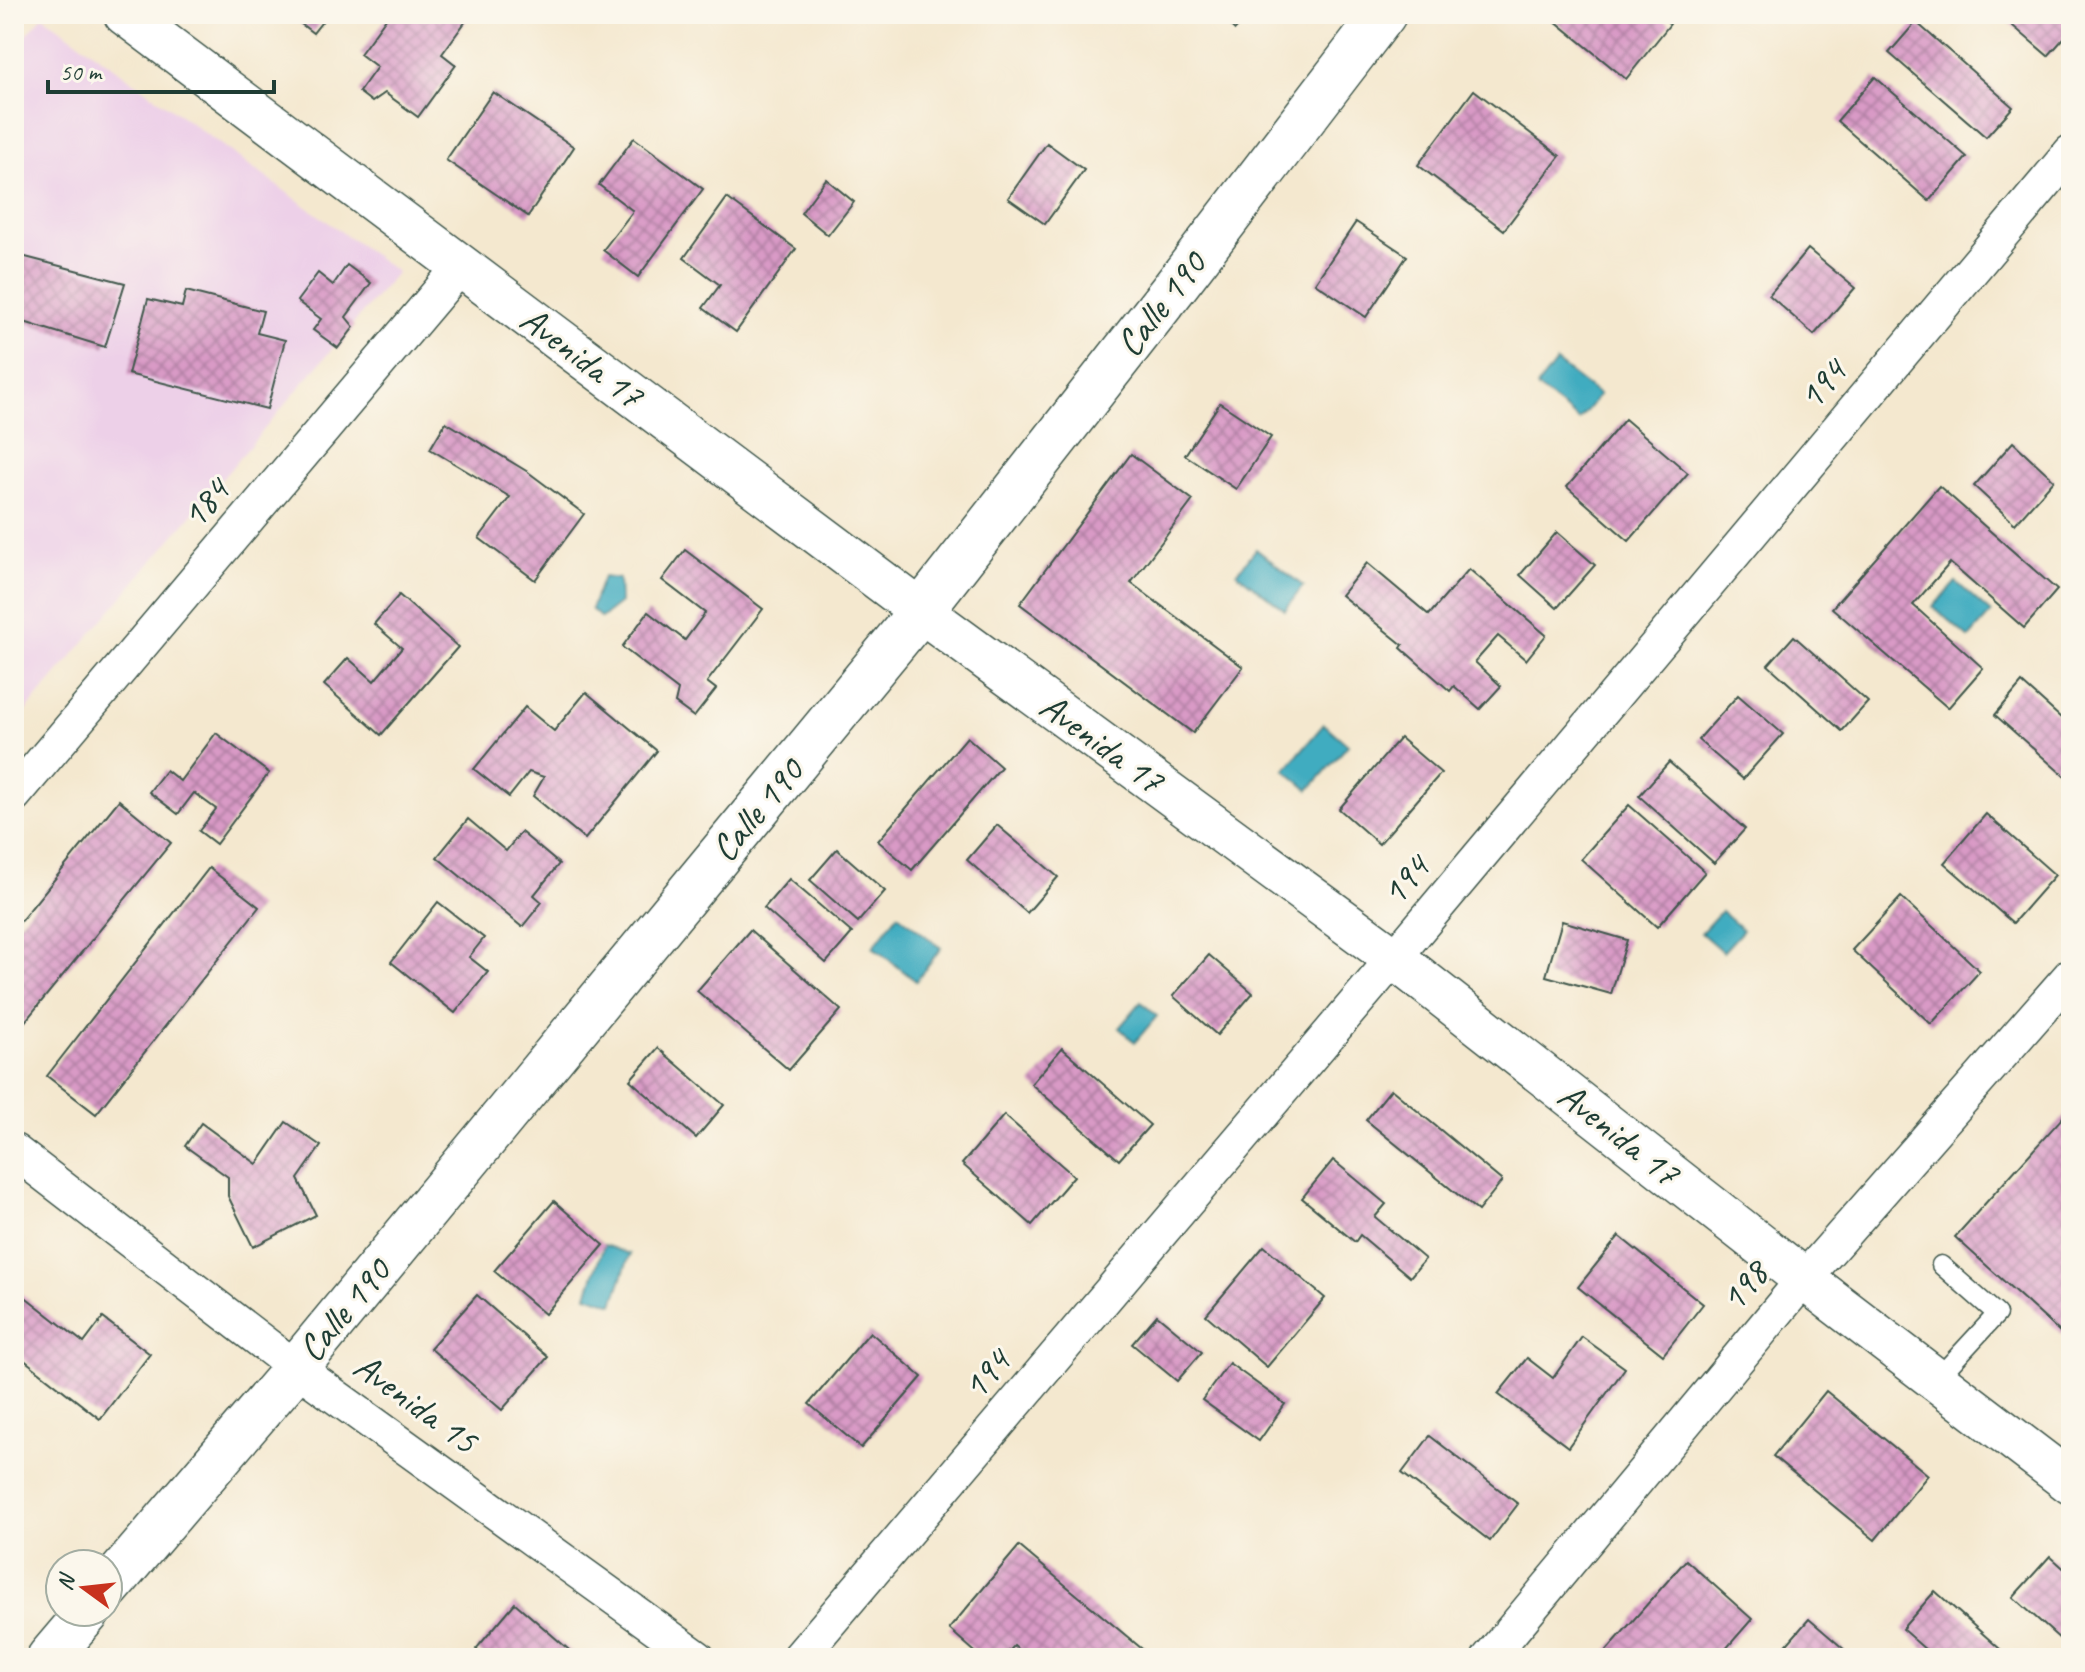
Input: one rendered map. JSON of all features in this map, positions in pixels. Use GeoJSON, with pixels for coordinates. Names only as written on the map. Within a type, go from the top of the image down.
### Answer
{"type":"FeatureCollection","features":[{"type":"Feature","properties":{"kind":"main road","name":"Calle 190"},"geometry":{"type":"LineString","coordinates":[[124,1569],[296,1368],[921,611],[1384,14]]}},
{"type":"Feature","properties":{"kind":"main road"},"geometry":{"type":"LineString","coordinates":[[49,1658],[74,1628]]}},
{"type":"Feature","properties":{"kind":"street","name":"Avenida 17"},"geometry":{"type":"LineString","coordinates":[[125,14],[921,611],[1394,958],[1804,1279],[2071,1483]]}},
{"type":"Feature","properties":{"kind":"street","name":"194"},"geometry":{"type":"LineString","coordinates":[[799,1658],[1394,958],[2071,152]]}},
{"type":"Feature","properties":{"kind":"street","name":"184"},"geometry":{"type":"LineString","coordinates":[[14,795],[461,266]]}},
{"type":"Feature","properties":{"kind":"street","name":"198"},"geometry":{"type":"LineString","coordinates":[[1489,1658],[1804,1279],[2071,975]]}},
{"type":"Feature","properties":{"kind":"street","name":"Avenida 15"},"geometry":{"type":"LineString","coordinates":[[14,1151],[296,1368],[698,1658]]}},
{"type":"Feature","properties":{"kind":"lane"},"geometry":{"type":"LineString","coordinates":[[1936,1380],[1997,1314],[1941,1265]]}},
{"type":"Feature","properties":{"kind":"shaded area"},"geometry":{"type":"Polygon","coordinates":[[[43,16],[397,272],[14,725],[14,50],[43,16]]]}},
{"type":"Feature","properties":{"kind":"water"},"geometry":{"type":"Polygon","coordinates":[[[1556,362],[1599,395],[1579,420],[1537,387],[1556,362]]]}},
{"type":"Feature","properties":{"kind":"water"},"geometry":{"type":"Polygon","coordinates":[[[1256,549],[1303,586],[1285,610],[1237,573],[1256,549]]]}},
{"type":"Feature","properties":{"kind":"water"},"geometry":{"type":"Polygon","coordinates":[[[603,577],[619,579],[620,603],[601,618],[591,609],[603,577]]]}},
{"type":"Feature","properties":{"kind":"water"},"geometry":{"type":"Polygon","coordinates":[[[1956,582],[1991,613],[1969,638],[1933,607],[1956,582]]]}},
{"type":"Feature","properties":{"kind":"water"},"geometry":{"type":"Polygon","coordinates":[[[1324,724],[1348,745],[1309,790],[1285,770],[1324,724]]]}},
{"type":"Feature","properties":{"kind":"water"},"geometry":{"type":"Polygon","coordinates":[[[1721,911],[1743,930],[1723,952],[1701,933],[1721,911]]]}},
{"type":"Feature","properties":{"kind":"water"},"geometry":{"type":"Polygon","coordinates":[[[898,914],[941,948],[916,981],[873,947],[898,914]]]}},
{"type":"Feature","properties":{"kind":"water"},"geometry":{"type":"Polygon","coordinates":[[[1141,1002],[1157,1016],[1135,1042],[1119,1028],[1141,1002]]]}},
{"type":"Feature","properties":{"kind":"water"},"geometry":{"type":"Polygon","coordinates":[[[604,1245],[630,1254],[613,1304],[587,1295],[604,1245]]]}},
{"type":"Feature","properties":{"kind":"building"},"geometry":{"type":"Polygon","coordinates":[[[288,14],[328,14],[313,33],[288,14]]]}},
{"type":"Feature","properties":{"kind":"building"},"geometry":{"type":"Polygon","coordinates":[[[389,14],[471,14],[442,54],[456,65],[418,117],[385,93],[372,102],[359,92],[377,67],[360,54],[389,14]]]}},
{"type":"Feature","properties":{"kind":"building"},"geometry":{"type":"Polygon","coordinates":[[[1207,14],[1251,14],[1235,30],[1220,16],[1213,19],[1207,14]]]}},
{"type":"Feature","properties":{"kind":"building"},"geometry":{"type":"Polygon","coordinates":[[[1559,14],[1658,14],[1670,24],[1626,79],[1554,20],[1559,14]]]}},
{"type":"Feature","properties":{"kind":"building"},"geometry":{"type":"Polygon","coordinates":[[[1999,14],[2063,14],[2071,21],[2071,30],[2048,56],[1999,14]]]}},
{"type":"Feature","properties":{"kind":"building"},"geometry":{"type":"Polygon","coordinates":[[[1916,22],[2013,107],[1986,137],[1889,53],[1916,22]]]}},
{"type":"Feature","properties":{"kind":"building"},"geometry":{"type":"Polygon","coordinates":[[[1875,77],[1967,157],[1929,201],[1837,121],[1875,77]]]}},
{"type":"Feature","properties":{"kind":"building"},"geometry":{"type":"Polygon","coordinates":[[[1474,90],[1560,156],[1504,230],[1418,165],[1474,90]]]}},
{"type":"Feature","properties":{"kind":"building"},"geometry":{"type":"Polygon","coordinates":[[[493,92],[574,147],[528,216],[446,160],[493,92]]]}},
{"type":"Feature","properties":{"kind":"building"},"geometry":{"type":"Polygon","coordinates":[[[634,138],[703,189],[638,277],[603,250],[633,211],[599,185],[634,138]]]}},
{"type":"Feature","properties":{"kind":"building"},"geometry":{"type":"Polygon","coordinates":[[[1047,143],[1084,170],[1045,224],[1008,198],[1047,143]]]}},
{"type":"Feature","properties":{"kind":"building"},"geometry":{"type":"Polygon","coordinates":[[[826,179],[854,202],[828,235],[801,213],[826,179]]]}},
{"type":"Feature","properties":{"kind":"building"},"geometry":{"type":"Polygon","coordinates":[[[727,198],[796,249],[736,332],[703,308],[720,285],[684,258],[727,198]]]}},
{"type":"Feature","properties":{"kind":"building"},"geometry":{"type":"Polygon","coordinates":[[[1356,222],[1407,256],[1366,317],[1315,283],[1356,222]]]}},
{"type":"Feature","properties":{"kind":"building"},"geometry":{"type":"Polygon","coordinates":[[[1808,249],[1855,288],[1814,335],[1769,295],[1808,249]]]}},
{"type":"Feature","properties":{"kind":"building"},"geometry":{"type":"Polygon","coordinates":[[[14,254],[125,283],[105,347],[14,319],[14,254]]]}},
{"type":"Feature","properties":{"kind":"building"},"geometry":{"type":"Polygon","coordinates":[[[347,265],[371,283],[346,317],[354,327],[338,348],[313,330],[321,319],[297,301],[318,273],[333,285],[347,265]]]}},
{"type":"Feature","properties":{"kind":"building"},"geometry":{"type":"Polygon","coordinates":[[[186,291],[263,311],[257,333],[285,340],[267,409],[128,374],[148,299],[182,307],[186,291]]]}},
{"type":"Feature","properties":{"kind":"building"},"geometry":{"type":"Polygon","coordinates":[[[1220,403],[1271,437],[1236,489],[1185,455],[1220,403]]]}},
{"type":"Feature","properties":{"kind":"building"},"geometry":{"type":"Polygon","coordinates":[[[1625,419],[1688,473],[1629,541],[1567,487],[1625,419]]]}},
{"type":"Feature","properties":{"kind":"building"},"geometry":{"type":"Polygon","coordinates":[[[446,422],[528,472],[584,514],[535,580],[479,538],[510,497],[430,449],[446,422]]]}},
{"type":"Feature","properties":{"kind":"building"},"geometry":{"type":"Polygon","coordinates":[[[2013,442],[2054,480],[2015,524],[1974,486],[2013,442]]]}},
{"type":"Feature","properties":{"kind":"building"},"geometry":{"type":"Polygon","coordinates":[[[1131,454],[1193,500],[1131,583],[1243,667],[1193,733],[1020,604],[1131,454]]]}},
{"type":"Feature","properties":{"kind":"building"},"geometry":{"type":"Polygon","coordinates":[[[1939,486],[2057,590],[2024,628],[1950,563],[1913,605],[1983,668],[1948,708],[1832,608],[1939,486]]]}},
{"type":"Feature","properties":{"kind":"building"},"geometry":{"type":"Polygon","coordinates":[[[1557,532],[1595,565],[1557,608],[1520,575],[1557,532]]]}},
{"type":"Feature","properties":{"kind":"building"},"geometry":{"type":"Polygon","coordinates":[[[685,550],[763,609],[707,682],[716,689],[694,717],[675,703],[678,690],[622,647],[648,612],[685,640],[705,613],[662,580],[685,550]]]}},
{"type":"Feature","properties":{"kind":"building"},"geometry":{"type":"Polygon","coordinates":[[[1367,563],[1429,615],[1469,569],[1546,635],[1526,660],[1498,636],[1475,662],[1501,686],[1480,709],[1454,686],[1450,691],[1401,648],[1403,645],[1341,595],[1367,563]]]}},
{"type":"Feature","properties":{"kind":"building"},"geometry":{"type":"Polygon","coordinates":[[[399,595],[458,647],[381,735],[324,685],[348,658],[374,681],[402,648],[374,624],[399,595]]]}},
{"type":"Feature","properties":{"kind":"building"},"geometry":{"type":"Polygon","coordinates":[[[1794,636],[1868,702],[1842,731],[1768,665],[1794,636]]]}},
{"type":"Feature","properties":{"kind":"building"},"geometry":{"type":"Polygon","coordinates":[[[2022,683],[2071,727],[2071,782],[1995,715],[2022,683]]]}},
{"type":"Feature","properties":{"kind":"building"},"geometry":{"type":"Polygon","coordinates":[[[586,692],[657,751],[585,839],[533,796],[544,777],[529,772],[509,797],[474,769],[525,707],[554,731],[586,692]]]}},
{"type":"Feature","properties":{"kind":"building"},"geometry":{"type":"Polygon","coordinates":[[[1738,695],[1783,734],[1743,779],[1698,740],[1738,695]]]}},
{"type":"Feature","properties":{"kind":"building"},"geometry":{"type":"Polygon","coordinates":[[[216,733],[269,773],[216,844],[199,831],[216,809],[194,793],[178,814],[149,792],[166,770],[180,781],[216,733]]]}},
{"type":"Feature","properties":{"kind":"building"},"geometry":{"type":"Polygon","coordinates":[[[967,737],[1001,767],[912,870],[878,841],[967,737]]]}},
{"type":"Feature","properties":{"kind":"building"},"geometry":{"type":"Polygon","coordinates":[[[1400,738],[1441,773],[1379,844],[1339,809],[1400,738]]]}},
{"type":"Feature","properties":{"kind":"building"},"geometry":{"type":"Polygon","coordinates":[[[1669,762],[1745,829],[1714,863],[1639,796],[1669,762]]]}},
{"type":"Feature","properties":{"kind":"building"},"geometry":{"type":"Polygon","coordinates":[[[119,800],[171,843],[14,1035],[14,929],[119,800]]]}},
{"type":"Feature","properties":{"kind":"building"},"geometry":{"type":"Polygon","coordinates":[[[1629,805],[1705,872],[1657,927],[1581,859],[1629,805]]]}},
{"type":"Feature","properties":{"kind":"building"},"geometry":{"type":"Polygon","coordinates":[[[1986,814],[2055,875],[2013,923],[1944,863],[1986,814]]]}},
{"type":"Feature","properties":{"kind":"building"},"geometry":{"type":"Polygon","coordinates":[[[468,819],[506,851],[521,832],[559,864],[534,895],[542,902],[522,927],[437,857],[468,819]]]}},
{"type":"Feature","properties":{"kind":"building"},"geometry":{"type":"Polygon","coordinates":[[[997,825],[1058,877],[1027,913],[967,860],[997,825]]]}},
{"type":"Feature","properties":{"kind":"building"},"geometry":{"type":"Polygon","coordinates":[[[837,849],[885,891],[858,922],[810,880],[837,849]]]}},
{"type":"Feature","properties":{"kind":"building"},"geometry":{"type":"Polygon","coordinates":[[[209,868],[259,907],[96,1114],[47,1076],[209,868]]]}},
{"type":"Feature","properties":{"kind":"building"},"geometry":{"type":"Polygon","coordinates":[[[789,879],[852,933],[826,963],[764,908],[789,879]]]}},
{"type":"Feature","properties":{"kind":"building"},"geometry":{"type":"Polygon","coordinates":[[[1901,897],[1980,971],[1931,1024],[1852,950],[1901,897]]]}},
{"type":"Feature","properties":{"kind":"building"},"geometry":{"type":"Polygon","coordinates":[[[438,902],[484,938],[469,957],[488,972],[455,1013],[391,962],[438,902]]]}},
{"type":"Feature","properties":{"kind":"building"},"geometry":{"type":"Polygon","coordinates":[[[1562,921],[1627,940],[1611,994],[1546,976],[1562,921]]]}},
{"type":"Feature","properties":{"kind":"building"},"geometry":{"type":"Polygon","coordinates":[[[750,930],[841,1010],[789,1070],[697,991],[750,930]]]}},
{"type":"Feature","properties":{"kind":"building"},"geometry":{"type":"Polygon","coordinates":[[[1209,955],[1253,993],[1217,1035],[1173,996],[1209,955]]]}},
{"type":"Feature","properties":{"kind":"building"},"geometry":{"type":"Polygon","coordinates":[[[658,1048],[724,1105],[696,1138],[630,1080],[658,1048]]]}},
{"type":"Feature","properties":{"kind":"building"},"geometry":{"type":"Polygon","coordinates":[[[1062,1048],[1150,1125],[1119,1160],[1031,1084],[1062,1048]]]}},
{"type":"Feature","properties":{"kind":"building"},"geometry":{"type":"Polygon","coordinates":[[[1391,1089],[1502,1181],[1478,1211],[1366,1120],[1391,1089]]]}},
{"type":"Feature","properties":{"kind":"building"},"geometry":{"type":"Polygon","coordinates":[[[2071,1108],[2071,1342],[1955,1237],[2071,1108]]]}},
{"type":"Feature","properties":{"kind":"building"},"geometry":{"type":"Polygon","coordinates":[[[1004,1115],[1074,1176],[1032,1225],[962,1164],[1004,1115]]]}},
{"type":"Feature","properties":{"kind":"building"},"geometry":{"type":"Polygon","coordinates":[[[286,1122],[321,1146],[298,1179],[316,1215],[253,1247],[228,1196],[228,1177],[185,1146],[201,1123],[257,1164],[286,1122]]]}},
{"type":"Feature","properties":{"kind":"building"},"geometry":{"type":"Polygon","coordinates":[[[1333,1160],[1386,1204],[1375,1217],[1425,1259],[1410,1277],[1360,1235],[1355,1242],[1302,1198],[1333,1160]]]}},
{"type":"Feature","properties":{"kind":"building"},"geometry":{"type":"Polygon","coordinates":[[[554,1201],[604,1245],[545,1314],[494,1271],[554,1201]]]}},
{"type":"Feature","properties":{"kind":"building"},"geometry":{"type":"Polygon","coordinates":[[[1619,1236],[1703,1304],[1663,1355],[1578,1287],[1619,1236]]]}},
{"type":"Feature","properties":{"kind":"building"},"geometry":{"type":"Polygon","coordinates":[[[1264,1246],[1325,1298],[1267,1367],[1206,1315],[1264,1246]]]}},
{"type":"Feature","properties":{"kind":"building"},"geometry":{"type":"Polygon","coordinates":[[[14,1288],[84,1343],[103,1318],[150,1354],[100,1419],[14,1352],[14,1288]]]}},
{"type":"Feature","properties":{"kind":"building"},"geometry":{"type":"Polygon","coordinates":[[[477,1295],[548,1357],[502,1410],[430,1348],[477,1295]]]}},
{"type":"Feature","properties":{"kind":"building"},"geometry":{"type":"Polygon","coordinates":[[[1157,1315],[1202,1352],[1177,1381],[1132,1344],[1157,1315]]]}},
{"type":"Feature","properties":{"kind":"building"},"geometry":{"type":"Polygon","coordinates":[[[870,1332],[922,1377],[861,1448],[809,1404],[870,1332]]]}},
{"type":"Feature","properties":{"kind":"building"},"geometry":{"type":"Polygon","coordinates":[[[1582,1337],[1625,1368],[1568,1447],[1498,1394],[1527,1358],[1553,1378],[1582,1337]]]}},
{"type":"Feature","properties":{"kind":"building"},"geometry":{"type":"Polygon","coordinates":[[[1229,1363],[1285,1404],[1259,1441],[1202,1400],[1229,1363]]]}},
{"type":"Feature","properties":{"kind":"building"},"geometry":{"type":"Polygon","coordinates":[[[1826,1391],[1928,1475],[1875,1540],[1773,1456],[1826,1391]]]}},
{"type":"Feature","properties":{"kind":"building"},"geometry":{"type":"Polygon","coordinates":[[[1430,1436],[1518,1504],[1490,1541],[1402,1473],[1430,1436]]]}},
{"type":"Feature","properties":{"kind":"building"},"geometry":{"type":"Polygon","coordinates":[[[1019,1546],[1153,1658],[1028,1658],[1014,1646],[1003,1658],[982,1658],[949,1629],[1019,1546]]]}},
{"type":"Feature","properties":{"kind":"building"},"geometry":{"type":"Polygon","coordinates":[[[2050,1556],[2071,1575],[2071,1649],[2013,1597],[2050,1556]]]}},
{"type":"Feature","properties":{"kind":"building"},"geometry":{"type":"Polygon","coordinates":[[[1686,1560],[1752,1619],[1718,1658],[1600,1658],[1686,1560]]]}},
{"type":"Feature","properties":{"kind":"building"},"geometry":{"type":"Polygon","coordinates":[[[1935,1591],[2010,1658],[1935,1658],[1902,1629],[1935,1591]]]}},
{"type":"Feature","properties":{"kind":"building"},"geometry":{"type":"Polygon","coordinates":[[[515,1603],[575,1655],[572,1658],[487,1658],[476,1649],[515,1603]]]}},
{"type":"Feature","properties":{"kind":"building"},"geometry":{"type":"Polygon","coordinates":[[[1809,1619],[1845,1650],[1838,1658],[1775,1658],[1809,1619]]]}}]}
